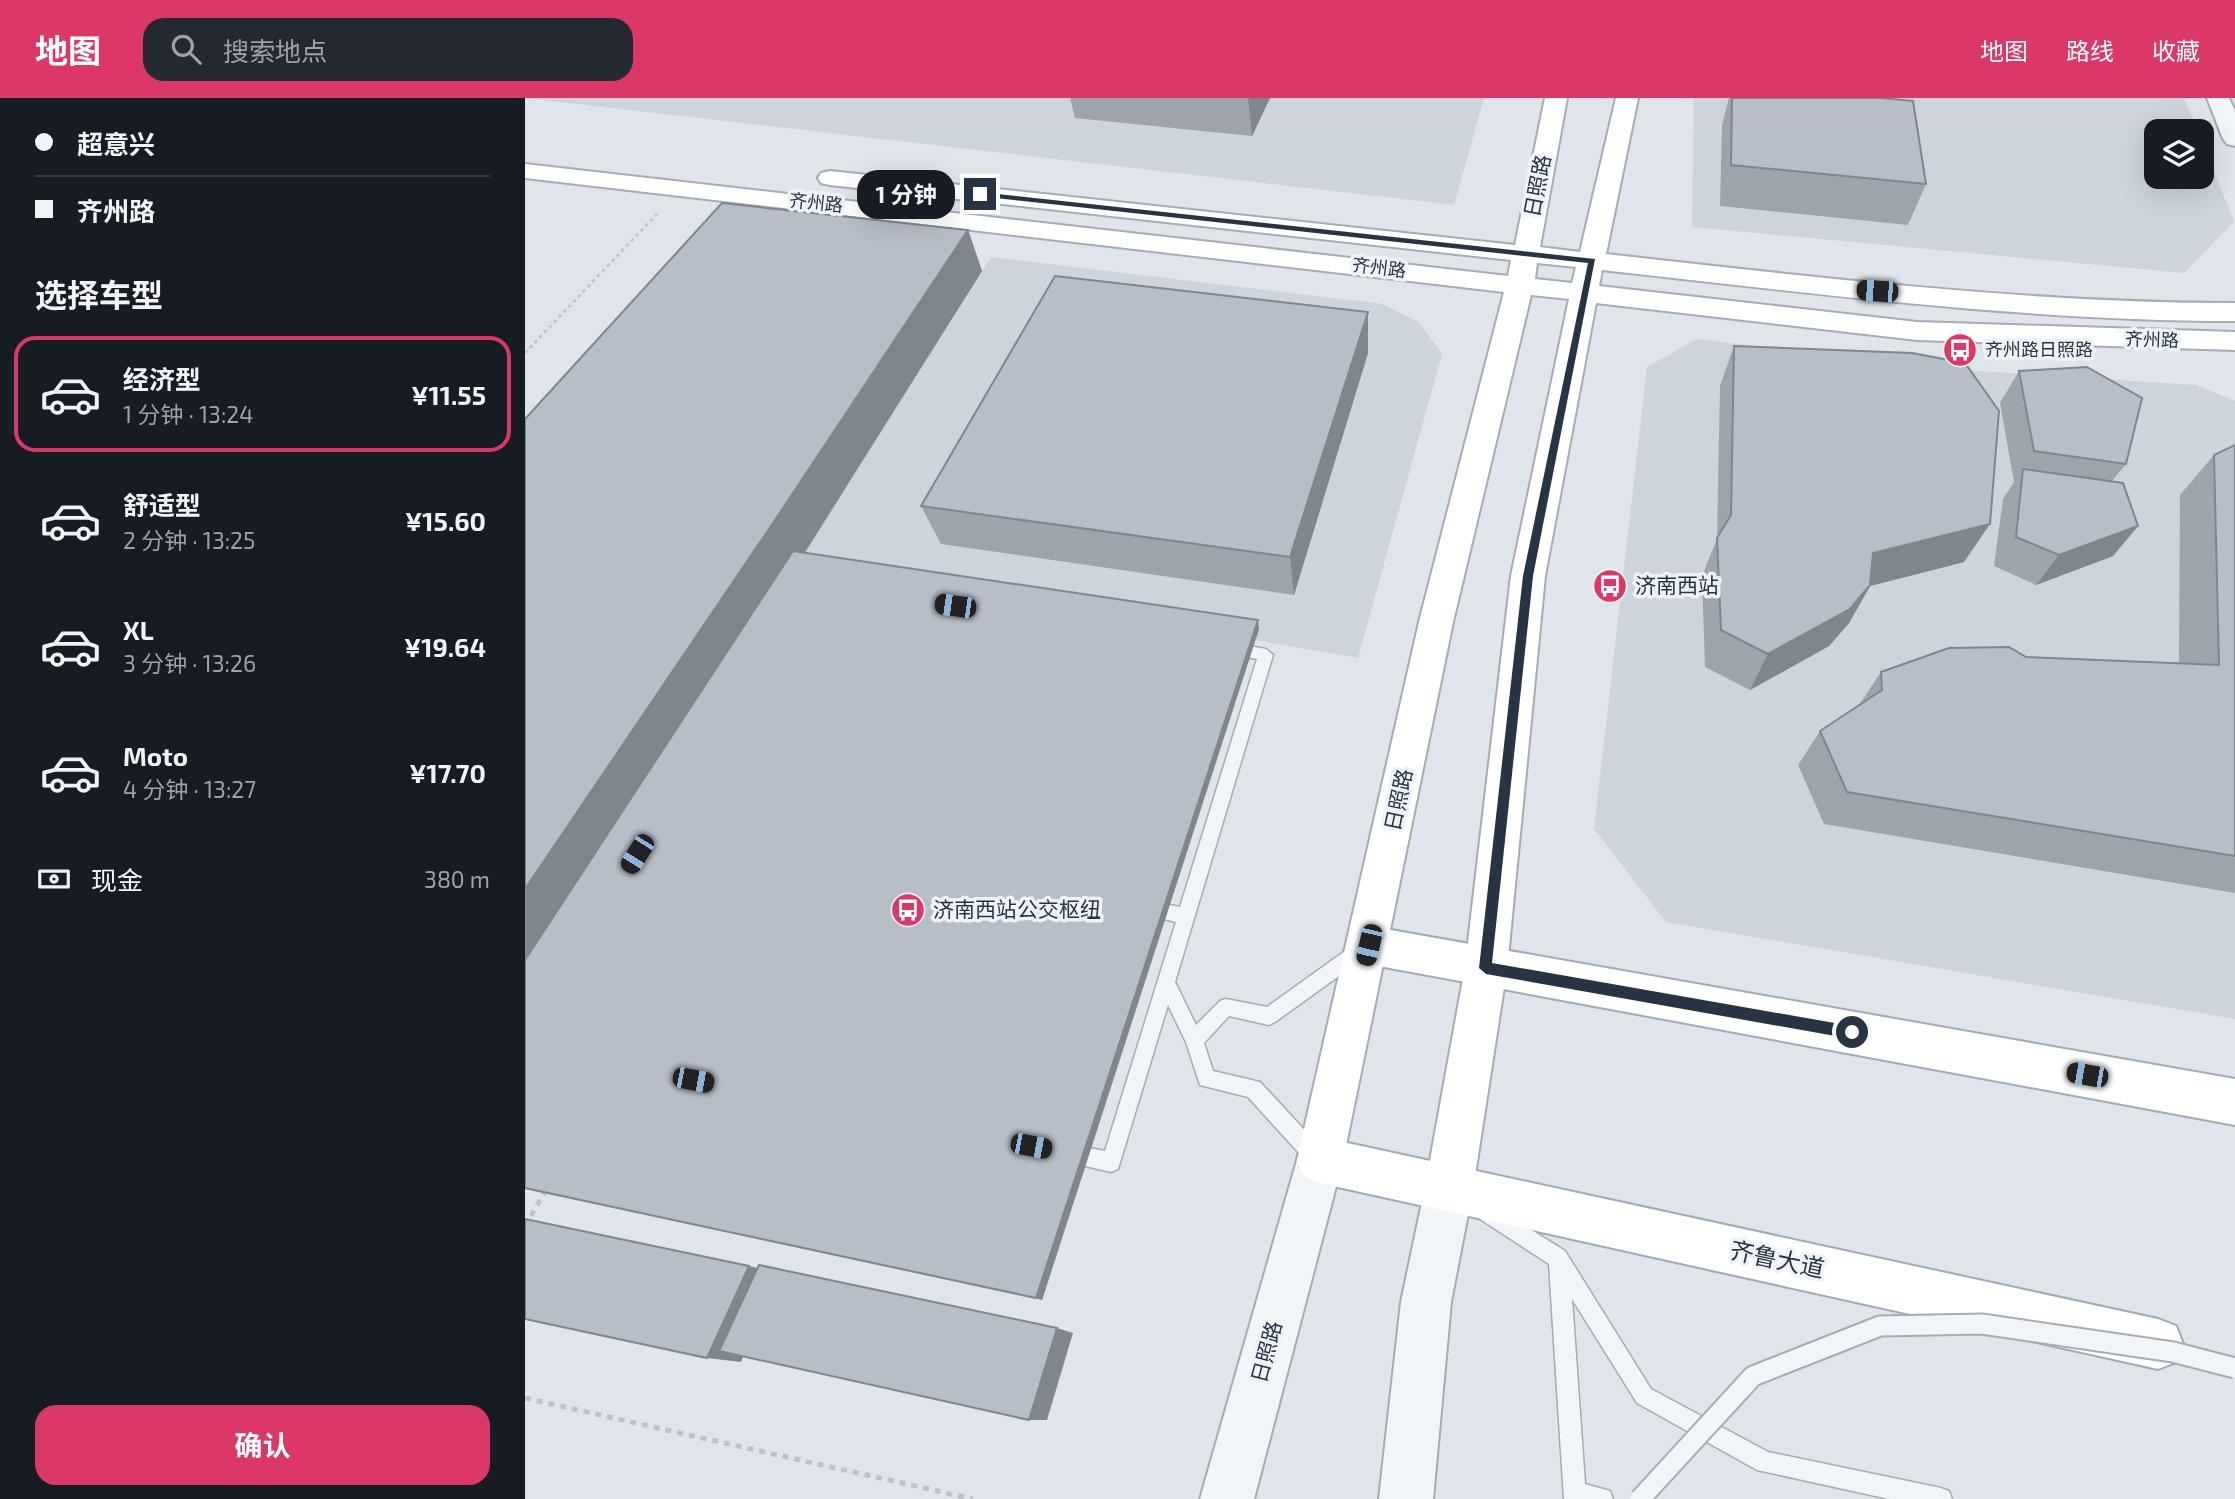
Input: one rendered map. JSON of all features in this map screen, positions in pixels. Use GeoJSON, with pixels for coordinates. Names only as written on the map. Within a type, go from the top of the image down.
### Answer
{"type":"FeatureCollection","features":[{"type":"Feature","properties":{"kind":"main road","name":"日照路"},"geometry":{"type":"LineString","coordinates":[[1319,1160],[1369,945],[1436,622],[1523,269],[1556,98]]}},
{"type":"Feature","properties":{"kind":"main road"},"geometry":{"type":"LineString","coordinates":[[1449,1188],[1486,968],[1528,576],[1627,98]]}},
{"type":"Feature","properties":{"kind":"main road","name":"齐州路"},"geometry":{"type":"LineString","coordinates":[[525,171],[1588,276],[1850,289],[2150,312],[2235,312]]}},
{"type":"Feature","properties":{"kind":"main road","name":"齐州路"},"geometry":{"type":"LineString","coordinates":[[812,176],[1523,269]]}},
{"type":"Feature","properties":{"kind":"main road","name":"齐州路"},"geometry":{"type":"LineString","coordinates":[[1588,276],[1917,331],[2235,341]]}},
{"type":"Feature","properties":{"kind":"main road"},"geometry":{"type":"LineString","coordinates":[[1369,945],[2235,1102]]}},
{"type":"Feature","properties":{"kind":"main road","name":"齐鲁大道"},"geometry":{"type":"LineString","coordinates":[[1319,1160],[2235,1360]]}},
{"type":"Feature","properties":{"kind":"street"},"geometry":{"type":"LineString","coordinates":[[2218,98],[2235,139]]}},
{"type":"Feature","properties":{"kind":"street","name":"日照路"},"geometry":{"type":"LineString","coordinates":[[1227,1499],[1319,1160]]}},
{"type":"Feature","properties":{"kind":"street"},"geometry":{"type":"LineString","coordinates":[[1406,1499],[1426,1302],[1449,1188]]}},
{"type":"Feature","properties":{"kind":"lane"},"geometry":{"type":"LineString","coordinates":[[1044,1149],[1111,1162],[1146,1025],[1166,983],[1266,655],[1214,646]]}},
{"type":"Feature","properties":{"kind":"lane"},"geometry":{"type":"LineString","coordinates":[[1135,907],[1186,916]]}},
{"type":"Feature","properties":{"kind":"lane"},"geometry":{"type":"LineString","coordinates":[[1194,1040],[1226,1007],[1269,1016],[1369,945]]}},
{"type":"Feature","properties":{"kind":"lane"},"geometry":{"type":"LineString","coordinates":[[1166,983],[1194,1040],[1206,1079],[1253,1089],[1319,1160]]}},
{"type":"Feature","properties":{"kind":"lane"},"geometry":{"type":"LineString","coordinates":[[1449,1188],[1559,1258],[1644,1396],[1765,1462],[1941,1499]]}},
{"type":"Feature","properties":{"kind":"lane"},"geometry":{"type":"LineString","coordinates":[[1559,1258],[1576,1496],[1602,1499]]}},
{"type":"Feature","properties":{"kind":"lane"},"geometry":{"type":"LineString","coordinates":[[1640,1499],[1753,1376],[1880,1326],[1982,1324],[2172,1352],[2235,1368]]}},
{"type":"Feature","properties":{"kind":"path"},"geometry":{"type":"LineString","coordinates":[[525,353],[682,188]]}},
{"type":"Feature","properties":{"kind":"path"},"geometry":{"type":"LineString","coordinates":[[525,1226],[550,1182]]}},
{"type":"Feature","properties":{"kind":"path"},"geometry":{"type":"LineString","coordinates":[[525,1398],[973,1499]]}},
{"type":"Feature","properties":{"kind":"shaded area"},"geometry":{"type":"Polygon","coordinates":[[[525,98],[1484,98],[1454,205],[525,98]]]}},
{"type":"Feature","properties":{"kind":"shaded area"},"geometry":{"type":"Polygon","coordinates":[[[1694,98],[2184,98],[2193,119],[2144,119],[2144,189],[2214,189],[2214,171],[2234,222],[2184,273],[1692,227],[1694,98]]]}},
{"type":"Feature","properties":{"kind":"shaded area"},"geometry":{"type":"Polygon","coordinates":[[[991,257],[1383,304],[1419,322],[1442,354],[1358,658],[799,561],[991,257]]]}},
{"type":"Feature","properties":{"kind":"shaded area"},"geometry":{"type":"Polygon","coordinates":[[[1697,339],[1963,370],[2196,385],[2235,401],[2235,1019],[1666,922],[1594,829],[1647,367],[1697,339]]]}},
{"type":"Feature","properties":{"kind":"building"},"geometry":{"type":"Polygon","coordinates":[[[1732,98],[1881,98],[1913,101],[1926,184],[1731,165],[1732,98]]]}},
{"type":"Feature","properties":{"kind":"building"},"geometry":{"type":"Polygon","coordinates":[[[722,203],[968,230],[525,889],[525,419],[722,203]]]}},
{"type":"Feature","properties":{"kind":"building"},"geometry":{"type":"Polygon","coordinates":[[[1055,276],[1368,312],[1290,557],[921,506],[1055,276]]]}},
{"type":"Feature","properties":{"kind":"building"},"geometry":{"type":"Polygon","coordinates":[[[1734,346],[1912,353],[1965,363],[1999,411],[1990,524],[1873,553],[1870,585],[1850,609],[1768,654],[1721,630],[1717,538],[1731,515],[1734,346]]]}},
{"type":"Feature","properties":{"kind":"building"},"geometry":{"type":"Polygon","coordinates":[[[2087,367],[2142,398],[2126,464],[2034,451],[2019,371],[2087,367]]]}},
{"type":"Feature","properties":{"kind":"building"},"geometry":{"type":"Polygon","coordinates":[[[2235,445],[2235,856],[1847,792],[1820,731],[1882,690],[1881,672],[1949,648],[2009,647],[2026,657],[2219,665],[2214,455],[2235,445]]]}},
{"type":"Feature","properties":{"kind":"building"},"geometry":{"type":"Polygon","coordinates":[[[2023,469],[2123,483],[2138,526],[2059,555],[2016,537],[2023,469]]]}},
{"type":"Feature","properties":{"kind":"building"},"geometry":{"type":"Polygon","coordinates":[[[793,551],[1258,620],[1036,1298],[525,1188],[525,960],[793,551]]]}},
{"type":"Feature","properties":{"kind":"building"},"geometry":{"type":"Polygon","coordinates":[[[525,1219],[749,1266],[707,1358],[525,1319],[525,1219]]]}},
{"type":"Feature","properties":{"kind":"building"},"geometry":{"type":"Polygon","coordinates":[[[759,1265],[1057,1328],[1029,1420],[719,1351],[759,1265]]]}},
{"type":"Feature","properties":{"kind":"place","name":"齐州路日照路"},"geometry":{"type":"Point","coordinates":[1960,350]}},
{"type":"Feature","properties":{"kind":"place","name":"济南西站"},"geometry":{"type":"Point","coordinates":[1610,586]}},
{"type":"Feature","properties":{"kind":"place","name":"济南西站公交枢纽"},"geometry":{"type":"Point","coordinates":[908,910]}},
{"type":"Feature","properties":{"kind":"route"},"geometry":{"type":"LineString","coordinates":[[980,194],[1592,261],[1528,576],[1486,968],[1852,1032]]}}]}
